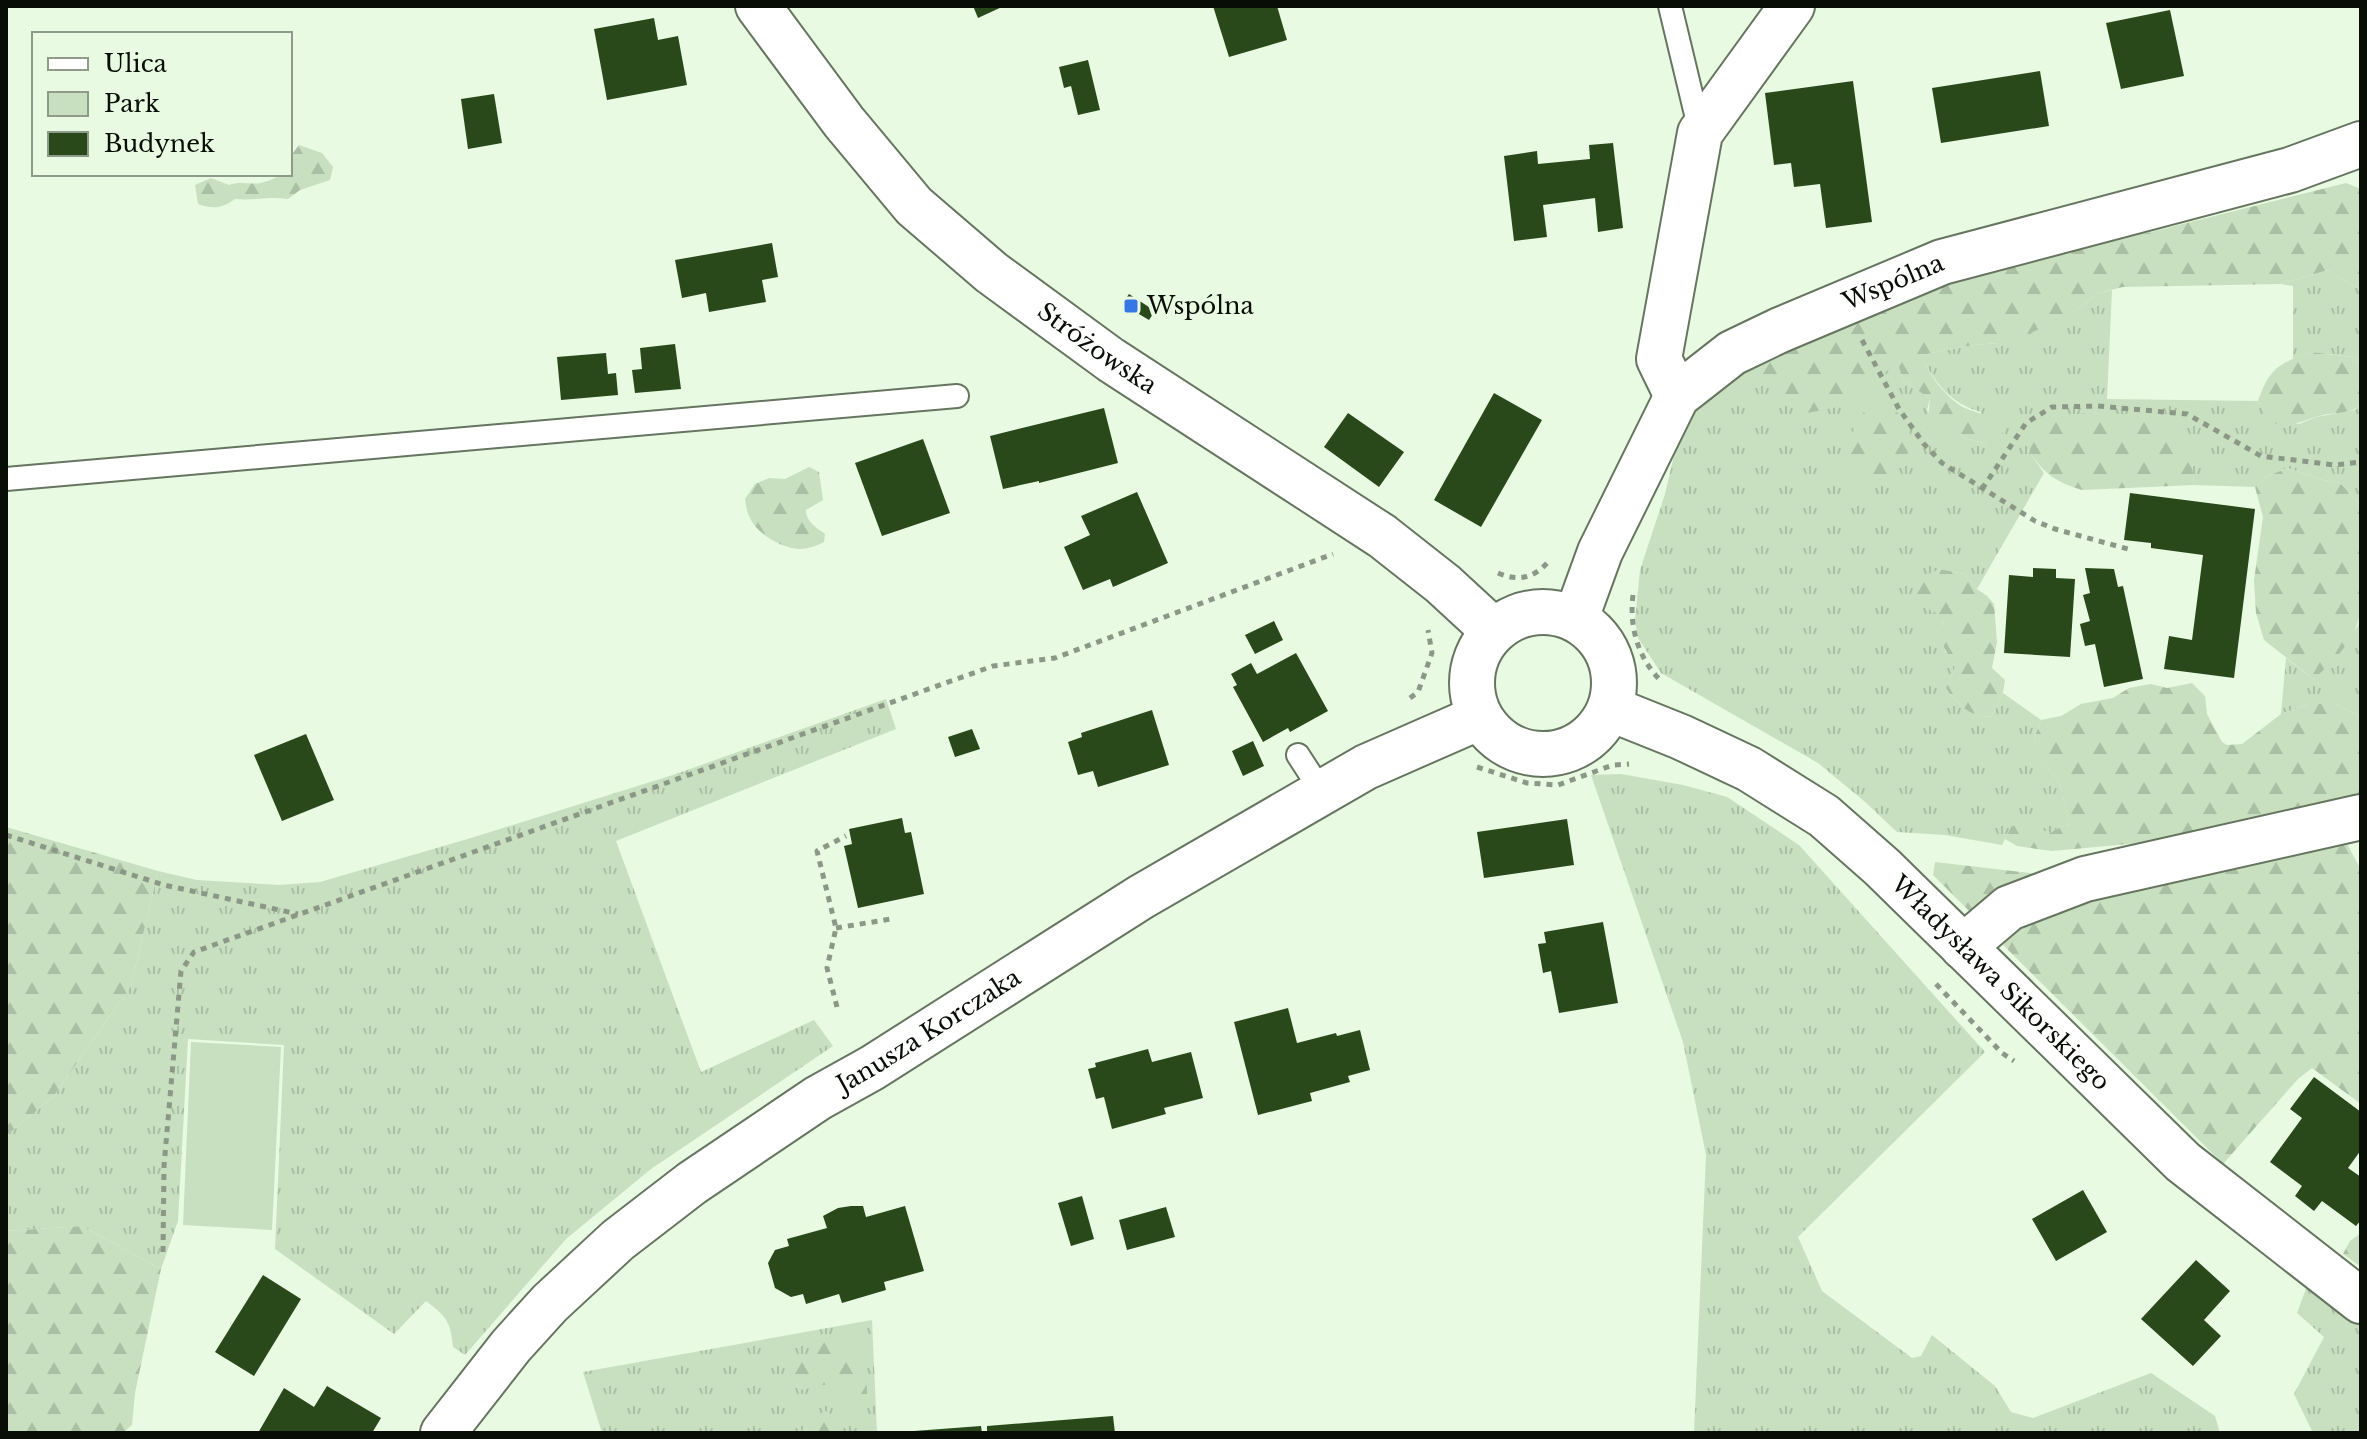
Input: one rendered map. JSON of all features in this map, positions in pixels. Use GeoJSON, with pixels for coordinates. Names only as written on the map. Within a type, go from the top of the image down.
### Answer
{"type":"FeatureCollection","features":[{"type":"Feature","properties":{"kind":"street","name":"Stróżowska"},"geometry":{"type":"LineString","coordinates":[[758,6],[844,122],[914,206],[992,273],[1111,360],[1382,536],[1443,584],[1494,631]]}},
{"type":"Feature","properties":{"kind":"street"},"geometry":{"type":"LineString","coordinates":[[1677,396],[1659,359],[1700,133],[1792,6]]}},
{"type":"Feature","properties":{"kind":"street","name":"Wspólna"},"geometry":{"type":"LineString","coordinates":[[1576,618],[1600,552],[1677,396],[1732,353],[1942,262],[2290,170],[2361,144]]}},
{"type":"Feature","properties":{"kind":"street"},"geometry":{"type":"LineString","coordinates":[[1533,611],[1555,611],[1576,618],[1602,641],[1611,663],[1615,674],[1611,709],[1593,736],[1565,752],[1532,755],[1502,742],[1480,717],[1472,695],[1472,671],[1480,650],[1494,631],[1512,618],[1533,611]]}},
{"type":"Feature","properties":{"kind":"street","name":"Władysława Sikorskiego"},"geometry":{"type":"LineString","coordinates":[[1611,709],[1749,769],[1824,816],[1882,867],[2183,1162],[2361,1301]]}},
{"type":"Feature","properties":{"kind":"street","name":"Janusza Korczaka"},"geometry":{"type":"LineString","coordinates":[[443,1433],[511,1346],[550,1303],[618,1240],[692,1183],[818,1098],[872,1068],[1141,897],[1366,767],[1480,717]]}},
{"type":"Feature","properties":{"kind":"street"},"geometry":{"type":"LineString","coordinates":[[1963,947],[2009,908],[2085,879],[2361,817]]}},
{"type":"Feature","properties":{"kind":"lane"},"geometry":{"type":"LineString","coordinates":[[1670,6],[1700,133]]}},
{"type":"Feature","properties":{"kind":"lane"},"geometry":{"type":"LineString","coordinates":[[6,479],[957,396]]}},
{"type":"Feature","properties":{"kind":"lane"},"geometry":{"type":"LineString","coordinates":[[1298,755],[1322,792]]}},
{"type":"Feature","properties":{"kind":"path"},"geometry":{"type":"LineString","coordinates":[[1843,304],[1899,409],[1942,463],[2035,521],[2128,549]]}},
{"type":"Feature","properties":{"kind":"path"},"geometry":{"type":"LineString","coordinates":[[1982,489],[2026,423],[2052,407],[2098,406],[2187,414],[2261,456],[2335,465],[2361,462]]}},
{"type":"Feature","properties":{"kind":"path"},"geometry":{"type":"LineString","coordinates":[[163,1252],[164,1166],[181,971],[194,952],[993,666],[1055,658],[1382,536]]}},
{"type":"Feature","properties":{"kind":"path"},"geometry":{"type":"LineString","coordinates":[[6,835],[164,885],[299,914]]}},
{"type":"Feature","properties":{"kind":"path"},"geometry":{"type":"LineString","coordinates":[[837,1007],[827,968],[836,928],[817,851],[846,836]]}},
{"type":"Feature","properties":{"kind":"path"},"geometry":{"type":"LineString","coordinates":[[836,928],[891,919]]}},
{"type":"Feature","properties":{"kind":"green space"},"geometry":{"type":"Polygon","coordinates":[[[299,145],[322,153],[333,167],[330,180],[300,190],[288,199],[235,199],[217,207],[198,204],[195,185],[211,178],[229,185],[260,183],[280,176],[292,176],[292,154],[299,145]]]}},
{"type":"Feature","properties":{"kind":"green space"},"geometry":{"type":"Polygon","coordinates":[[[2346,183],[2361,189],[2361,288],[2328,270],[2280,284],[2123,287],[2098,293],[2078,309],[2029,334],[1999,343],[1921,355],[1938,385],[1958,404],[2008,421],[2000,438],[1986,444],[1962,437],[1943,437],[1927,428],[1930,399],[1903,380],[1898,364],[1891,367],[1853,404],[1807,413],[1776,394],[1757,377],[1757,356],[1831,316],[2078,244],[2147,233],[2346,183]]]}},
{"type":"Feature","properties":{"kind":"green space"},"geometry":{"type":"Polygon","coordinates":[[[2328,270],[2361,288],[2361,365],[2353,357],[2311,352],[2293,359],[2293,286],[2280,284],[2328,270]]]}},
{"type":"Feature","properties":{"kind":"green space"},"geometry":{"type":"Polygon","coordinates":[[[2112,290],[2107,399],[2258,401],[2267,418],[2299,424],[2316,417],[2355,410],[2361,405],[2361,505],[2340,483],[2287,468],[2266,477],[2255,487],[2194,485],[2192,463],[2098,412],[2079,415],[2030,453],[2044,473],[1977,589],[1964,574],[1940,569],[1925,607],[1934,609],[1942,617],[1945,651],[1955,667],[1946,688],[1960,705],[1971,713],[1992,716],[2003,693],[2041,720],[2034,739],[2044,762],[2060,784],[2070,826],[2064,825],[2050,833],[2036,828],[2011,827],[2002,845],[1945,835],[1897,832],[1818,763],[1661,673],[1638,638],[1635,620],[1640,570],[1665,494],[1680,430],[1690,407],[1757,356],[1891,367],[1898,363],[1903,380],[1930,399],[1927,410],[1943,437],[1962,437],[1986,444],[1981,412],[1960,404],[1944,391],[1920,355],[1999,343],[2078,309],[2098,293],[2112,290]]]}},
{"type":"Feature","properties":{"kind":"green space"},"geometry":{"type":"Polygon","coordinates":[[[2311,352],[2353,357],[2361,365],[2361,405],[2295,424],[2273,423],[2266,417],[2258,401],[2267,381],[2283,364],[2311,352]]]}},
{"type":"Feature","properties":{"kind":"green space"},"geometry":{"type":"Polygon","coordinates":[[[1879,400],[1900,415],[1909,432],[1910,447],[1904,462],[1893,473],[1865,484],[1853,480],[1842,464],[1846,444],[1869,403],[1879,400]]]}},
{"type":"Feature","properties":{"kind":"green space"},"geometry":{"type":"Polygon","coordinates":[[[2098,412],[2135,416],[2160,432],[2192,463],[2194,485],[2082,490],[2052,477],[2030,453],[2032,429],[2054,417],[2098,412]]]}},
{"type":"Feature","properties":{"kind":"green space"},"geometry":{"type":"Polygon","coordinates":[[[809,467],[819,472],[823,500],[806,510],[806,514],[812,524],[825,534],[824,542],[806,548],[792,548],[771,539],[753,524],[745,499],[755,484],[769,478],[785,479],[809,467]]]}},
{"type":"Feature","properties":{"kind":"green space"},"geometry":{"type":"Polygon","coordinates":[[[2287,468],[2340,483],[2361,505],[2361,611],[2343,649],[2313,679],[2264,640],[2256,613],[2254,580],[2263,517],[2255,487],[2266,477],[2287,468]]]}},
{"type":"Feature","properties":{"kind":"green space"},"geometry":{"type":"Polygon","coordinates":[[[1940,569],[1964,574],[1994,604],[1997,642],[1992,668],[2005,680],[2003,693],[1992,716],[1978,715],[1965,709],[1946,688],[1955,667],[1940,640],[1943,621],[1941,616],[1918,600],[1916,587],[1926,575],[1940,569]]]}},
{"type":"Feature","properties":{"kind":"green space"},"geometry":{"type":"Polygon","coordinates":[[[2361,611],[2361,717],[2336,704],[2308,704],[2281,714],[2286,658],[2313,679],[2358,626],[2361,611]]]}},
{"type":"Feature","properties":{"kind":"green space"},"geometry":{"type":"Polygon","coordinates":[[[2192,683],[2205,696],[2207,714],[2222,742],[2227,745],[2242,744],[2281,714],[2308,704],[2336,704],[2361,717],[2361,809],[2162,841],[2052,851],[2017,846],[2005,839],[2011,827],[2028,818],[2036,828],[2050,833],[2064,825],[2070,826],[2060,784],[2038,754],[2034,739],[2041,720],[2061,716],[2081,704],[2113,698],[2129,688],[2151,684],[2167,688],[2192,683]]]}},
{"type":"Feature","properties":{"kind":"green space"},"geometry":{"type":"Polygon","coordinates":[[[886,699],[896,729],[616,841],[701,1072],[814,1020],[833,1046],[651,1169],[566,1239],[465,1355],[453,1347],[446,1320],[426,1301],[394,1334],[275,1249],[284,1045],[188,1039],[178,1221],[161,1269],[82,1226],[6,1231],[6,1136],[53,1097],[131,986],[158,871],[197,880],[279,885],[320,882],[676,774],[886,699]]]}},
{"type":"Feature","properties":{"kind":"green space"},"geometry":{"type":"Polygon","coordinates":[[[1621,774],[1727,797],[1799,845],[1985,1052],[1798,1237],[1822,1291],[1912,1358],[1921,1356],[1932,1335],[1995,1386],[2011,1412],[2033,1418],[2151,1373],[2215,1416],[2220,1433],[1694,1433],[1706,1155],[1683,1042],[1591,775],[1621,774]]]}},
{"type":"Feature","properties":{"kind":"green space"},"geometry":{"type":"Polygon","coordinates":[[[6,827],[158,871],[131,986],[53,1097],[6,1136],[6,827]]]}},
{"type":"Feature","properties":{"kind":"green space"},"geometry":{"type":"Polygon","coordinates":[[[2338,827],[2361,870],[2361,1104],[2312,1068],[2298,1079],[2223,1164],[1933,875],[1935,862],[2048,875],[2338,827]]]}},
{"type":"Feature","properties":{"kind":"green space"},"geometry":{"type":"Polygon","coordinates":[[[191,1042],[281,1047],[272,1230],[183,1225],[191,1042]]]}},
{"type":"Feature","properties":{"kind":"green space"},"geometry":{"type":"Polygon","coordinates":[[[82,1226],[161,1269],[135,1393],[132,1425],[123,1433],[6,1433],[6,1231],[82,1226]]]}},
{"type":"Feature","properties":{"kind":"green space"},"geometry":{"type":"Polygon","coordinates":[[[2361,1233],[2361,1267],[2343,1254],[2350,1241],[2361,1233]]]}},
{"type":"Feature","properties":{"kind":"green space"},"geometry":{"type":"Polygon","coordinates":[[[2307,1286],[2361,1326],[2361,1433],[2313,1433],[2294,1394],[2324,1337],[2297,1313],[2307,1286]]]}},
{"type":"Feature","properties":{"kind":"green space"},"geometry":{"type":"Polygon","coordinates":[[[872,1320],[877,1433],[602,1433],[583,1372],[872,1320]]]}},
{"type":"Feature","properties":{"kind":"green space"},"geometry":{"type":"Polygon","coordinates":[[[847,1335],[858,1340],[861,1351],[867,1389],[862,1409],[851,1407],[837,1386],[800,1390],[790,1383],[783,1364],[796,1357],[810,1357],[829,1336],[847,1335]]]}},
{"type":"Feature","properties":{"kind":"green space"},"geometry":{"type":"Polygon","coordinates":[[[827,1411],[840,1423],[838,1433],[798,1433],[812,1419],[827,1411]]]}},
{"type":"Feature","properties":{"kind":"building"},"geometry":{"type":"Polygon","coordinates":[[[973,6],[1004,6],[978,18],[973,6]]]}},
{"type":"Feature","properties":{"kind":"building"},"geometry":{"type":"Polygon","coordinates":[[[1213,6],[1277,6],[1287,40],[1229,57],[1213,6]]]}},
{"type":"Feature","properties":{"kind":"building"},"geometry":{"type":"Polygon","coordinates":[[[2170,10],[2184,76],[2121,89],[2106,23],[2170,10]]]}},
{"type":"Feature","properties":{"kind":"building"},"geometry":{"type":"Polygon","coordinates":[[[654,18],[658,40],[678,36],[687,85],[607,100],[594,29],[654,18]]]}},
{"type":"Feature","properties":{"kind":"building"},"geometry":{"type":"Polygon","coordinates":[[[1088,60],[1100,110],[1078,115],[1071,86],[1064,88],[1059,67],[1088,60]]]}},
{"type":"Feature","properties":{"kind":"building"},"geometry":{"type":"Polygon","coordinates":[[[2040,71],[2049,126],[1941,143],[1932,88],[2040,71]]]}},
{"type":"Feature","properties":{"kind":"building"},"geometry":{"type":"Polygon","coordinates":[[[1853,81],[1872,222],[1826,228],[1820,184],[1794,187],[1791,163],[1774,165],[1765,93],[1853,81]]]}},
{"type":"Feature","properties":{"kind":"building"},"geometry":{"type":"Polygon","coordinates":[[[494,94],[502,143],[468,149],[461,99],[494,94]]]}},
{"type":"Feature","properties":{"kind":"building"},"geometry":{"type":"Polygon","coordinates":[[[1613,143],[1623,228],[1598,232],[1595,198],[1543,205],[1547,237],[1514,241],[1504,156],[1537,151],[1538,164],[1590,159],[1589,145],[1613,143]]]}},
{"type":"Feature","properties":{"kind":"building"},"geometry":{"type":"Polygon","coordinates":[[[772,243],[778,277],[762,280],[766,302],[709,312],[706,293],[682,298],[675,260],[772,243]]]}},
{"type":"Feature","properties":{"kind":"building"},"geometry":{"type":"Polygon","coordinates":[[[1129,294],[1155,311],[1149,320],[1122,304],[1129,294]]]}},
{"type":"Feature","properties":{"kind":"building"},"geometry":{"type":"Polygon","coordinates":[[[675,344],[681,389],[635,393],[632,370],[642,369],[640,348],[675,344]]]}},
{"type":"Feature","properties":{"kind":"building"},"geometry":{"type":"Polygon","coordinates":[[[606,353],[608,374],[616,373],[618,395],[561,400],[557,357],[606,353]]]}},
{"type":"Feature","properties":{"kind":"building"},"geometry":{"type":"Polygon","coordinates":[[[1494,393],[1542,420],[1481,527],[1434,500],[1494,393]]]}},
{"type":"Feature","properties":{"kind":"building"},"geometry":{"type":"Polygon","coordinates":[[[1104,408],[1118,463],[1003,489],[990,436],[1104,408]]]}},
{"type":"Feature","properties":{"kind":"building"},"geometry":{"type":"Polygon","coordinates":[[[1348,413],[1404,452],[1379,487],[1324,447],[1348,413]]]}},
{"type":"Feature","properties":{"kind":"building"},"geometry":{"type":"Polygon","coordinates":[[[923,439],[950,513],[882,536],[855,463],[923,439]]]}},
{"type":"Feature","properties":{"kind":"building"},"geometry":{"type":"Polygon","coordinates":[[[1137,492],[1168,563],[1113,587],[1110,579],[1083,590],[1064,547],[1090,535],[1081,516],[1137,492]]]}},
{"type":"Feature","properties":{"kind":"building"},"geometry":{"type":"Polygon","coordinates":[[[2130,493],[2255,509],[2234,678],[2164,669],[2169,636],[2192,640],[2203,555],[2151,548],[2151,543],[2124,540],[2130,493]]]}},
{"type":"Feature","properties":{"kind":"building"},"geometry":{"type":"Polygon","coordinates":[[[2033,568],[2056,569],[2056,578],[2075,579],[2070,657],[2004,653],[2009,575],[2033,577],[2033,568]]]}},
{"type":"Feature","properties":{"kind":"building"},"geometry":{"type":"Polygon","coordinates":[[[2085,568],[2114,569],[2118,587],[2123,586],[2143,679],[2104,687],[2095,644],[2085,646],[2080,624],[2090,621],[2083,595],[2090,593],[2085,568]]]}},
{"type":"Feature","properties":{"kind":"building"},"geometry":{"type":"Polygon","coordinates":[[[1274,621],[1283,640],[1255,654],[1245,635],[1274,621]]]}},
{"type":"Feature","properties":{"kind":"building"},"geometry":{"type":"Polygon","coordinates":[[[1296,653],[1328,711],[1290,732],[1288,728],[1263,742],[1233,687],[1237,685],[1231,674],[1251,663],[1257,674],[1296,653]]]}},
{"type":"Feature","properties":{"kind":"building"},"geometry":{"type":"Polygon","coordinates":[[[1152,710],[1169,765],[1098,787],[1093,771],[1078,775],[1068,742],[1082,737],[1081,733],[1152,710]]]}},
{"type":"Feature","properties":{"kind":"building"},"geometry":{"type":"Polygon","coordinates":[[[972,729],[980,749],[955,757],[948,737],[972,729]]]}},
{"type":"Feature","properties":{"kind":"building"},"geometry":{"type":"Polygon","coordinates":[[[306,734],[334,800],[282,821],[254,755],[306,734]]]}},
{"type":"Feature","properties":{"kind":"building"},"geometry":{"type":"Polygon","coordinates":[[[1253,741],[1264,766],[1243,776],[1232,751],[1253,741]]]}},
{"type":"Feature","properties":{"kind":"building"},"geometry":{"type":"Polygon","coordinates":[[[902,818],[905,833],[911,832],[924,894],[858,908],[844,846],[852,844],[849,829],[902,818]]]}},
{"type":"Feature","properties":{"kind":"building"},"geometry":{"type":"Polygon","coordinates":[[[1567,819],[1574,865],[1484,878],[1477,832],[1567,819]]]}},
{"type":"Feature","properties":{"kind":"building"},"geometry":{"type":"Polygon","coordinates":[[[1603,922],[1618,1003],[1559,1013],[1551,971],[1543,973],[1538,944],[1546,943],[1544,932],[1603,922]]]}},
{"type":"Feature","properties":{"kind":"building"},"geometry":{"type":"Polygon","coordinates":[[[1288,1008],[1297,1043],[1360,1030],[1370,1070],[1348,1076],[1350,1082],[1310,1093],[1312,1101],[1258,1115],[1234,1022],[1288,1008]]]}},
{"type":"Feature","properties":{"kind":"building"},"geometry":{"type":"Polygon","coordinates":[[[1148,1049],[1152,1062],[1191,1052],[1203,1098],[1164,1108],[1166,1114],[1112,1129],[1104,1097],[1096,1099],[1088,1069],[1096,1067],[1095,1063],[1148,1049]]]}},
{"type":"Feature","properties":{"kind":"building"},"geometry":{"type":"Polygon","coordinates":[[[2314,1077],[2361,1112],[2361,1150],[2348,1168],[2361,1177],[2361,1220],[2356,1226],[2322,1201],[2314,1211],[2295,1196],[2302,1186],[2270,1162],[2302,1118],[2290,1109],[2314,1077]]]}},
{"type":"Feature","properties":{"kind":"building"},"geometry":{"type":"Polygon","coordinates":[[[2083,1190],[2107,1232],[2056,1261],[2032,1219],[2083,1190]]]}},
{"type":"Feature","properties":{"kind":"building"},"geometry":{"type":"Polygon","coordinates":[[[1082,1196],[1094,1239],[1071,1246],[1058,1203],[1082,1196]]]}},
{"type":"Feature","properties":{"kind":"building"},"geometry":{"type":"Polygon","coordinates":[[[863,1206],[866,1217],[905,1206],[924,1271],[884,1282],[886,1290],[842,1303],[839,1294],[806,1304],[803,1294],[791,1297],[775,1288],[768,1263],[775,1250],[789,1246],[787,1239],[827,1228],[823,1216],[838,1208],[863,1206]]]}},
{"type":"Feature","properties":{"kind":"building"},"geometry":{"type":"Polygon","coordinates":[[[1166,1207],[1175,1237],[1127,1250],[1119,1220],[1166,1207]]]}},
{"type":"Feature","properties":{"kind":"building"},"geometry":{"type":"Polygon","coordinates":[[[2196,1260],[2230,1291],[2204,1320],[2221,1336],[2193,1366],[2141,1319],[2196,1260]]]}},
{"type":"Feature","properties":{"kind":"building"},"geometry":{"type":"Polygon","coordinates":[[[263,1275],[301,1299],[254,1376],[215,1352],[263,1275]]]}},
{"type":"Feature","properties":{"kind":"building"},"geometry":{"type":"Polygon","coordinates":[[[327,1386],[381,1418],[372,1433],[258,1433],[284,1388],[314,1407],[327,1386]]]}},
{"type":"Feature","properties":{"kind":"building"},"geometry":{"type":"Polygon","coordinates":[[[1113,1416],[1115,1433],[987,1433],[987,1426],[1113,1416]]]}},
{"type":"Feature","properties":{"kind":"building"},"geometry":{"type":"Polygon","coordinates":[[[981,1426],[982,1433],[914,1433],[914,1431],[981,1426]]]}},
{"type":"Feature","properties":{"kind":"place","name":"Wspólna"},"geometry":{"type":"Point","coordinates":[1131,306]}}]}
